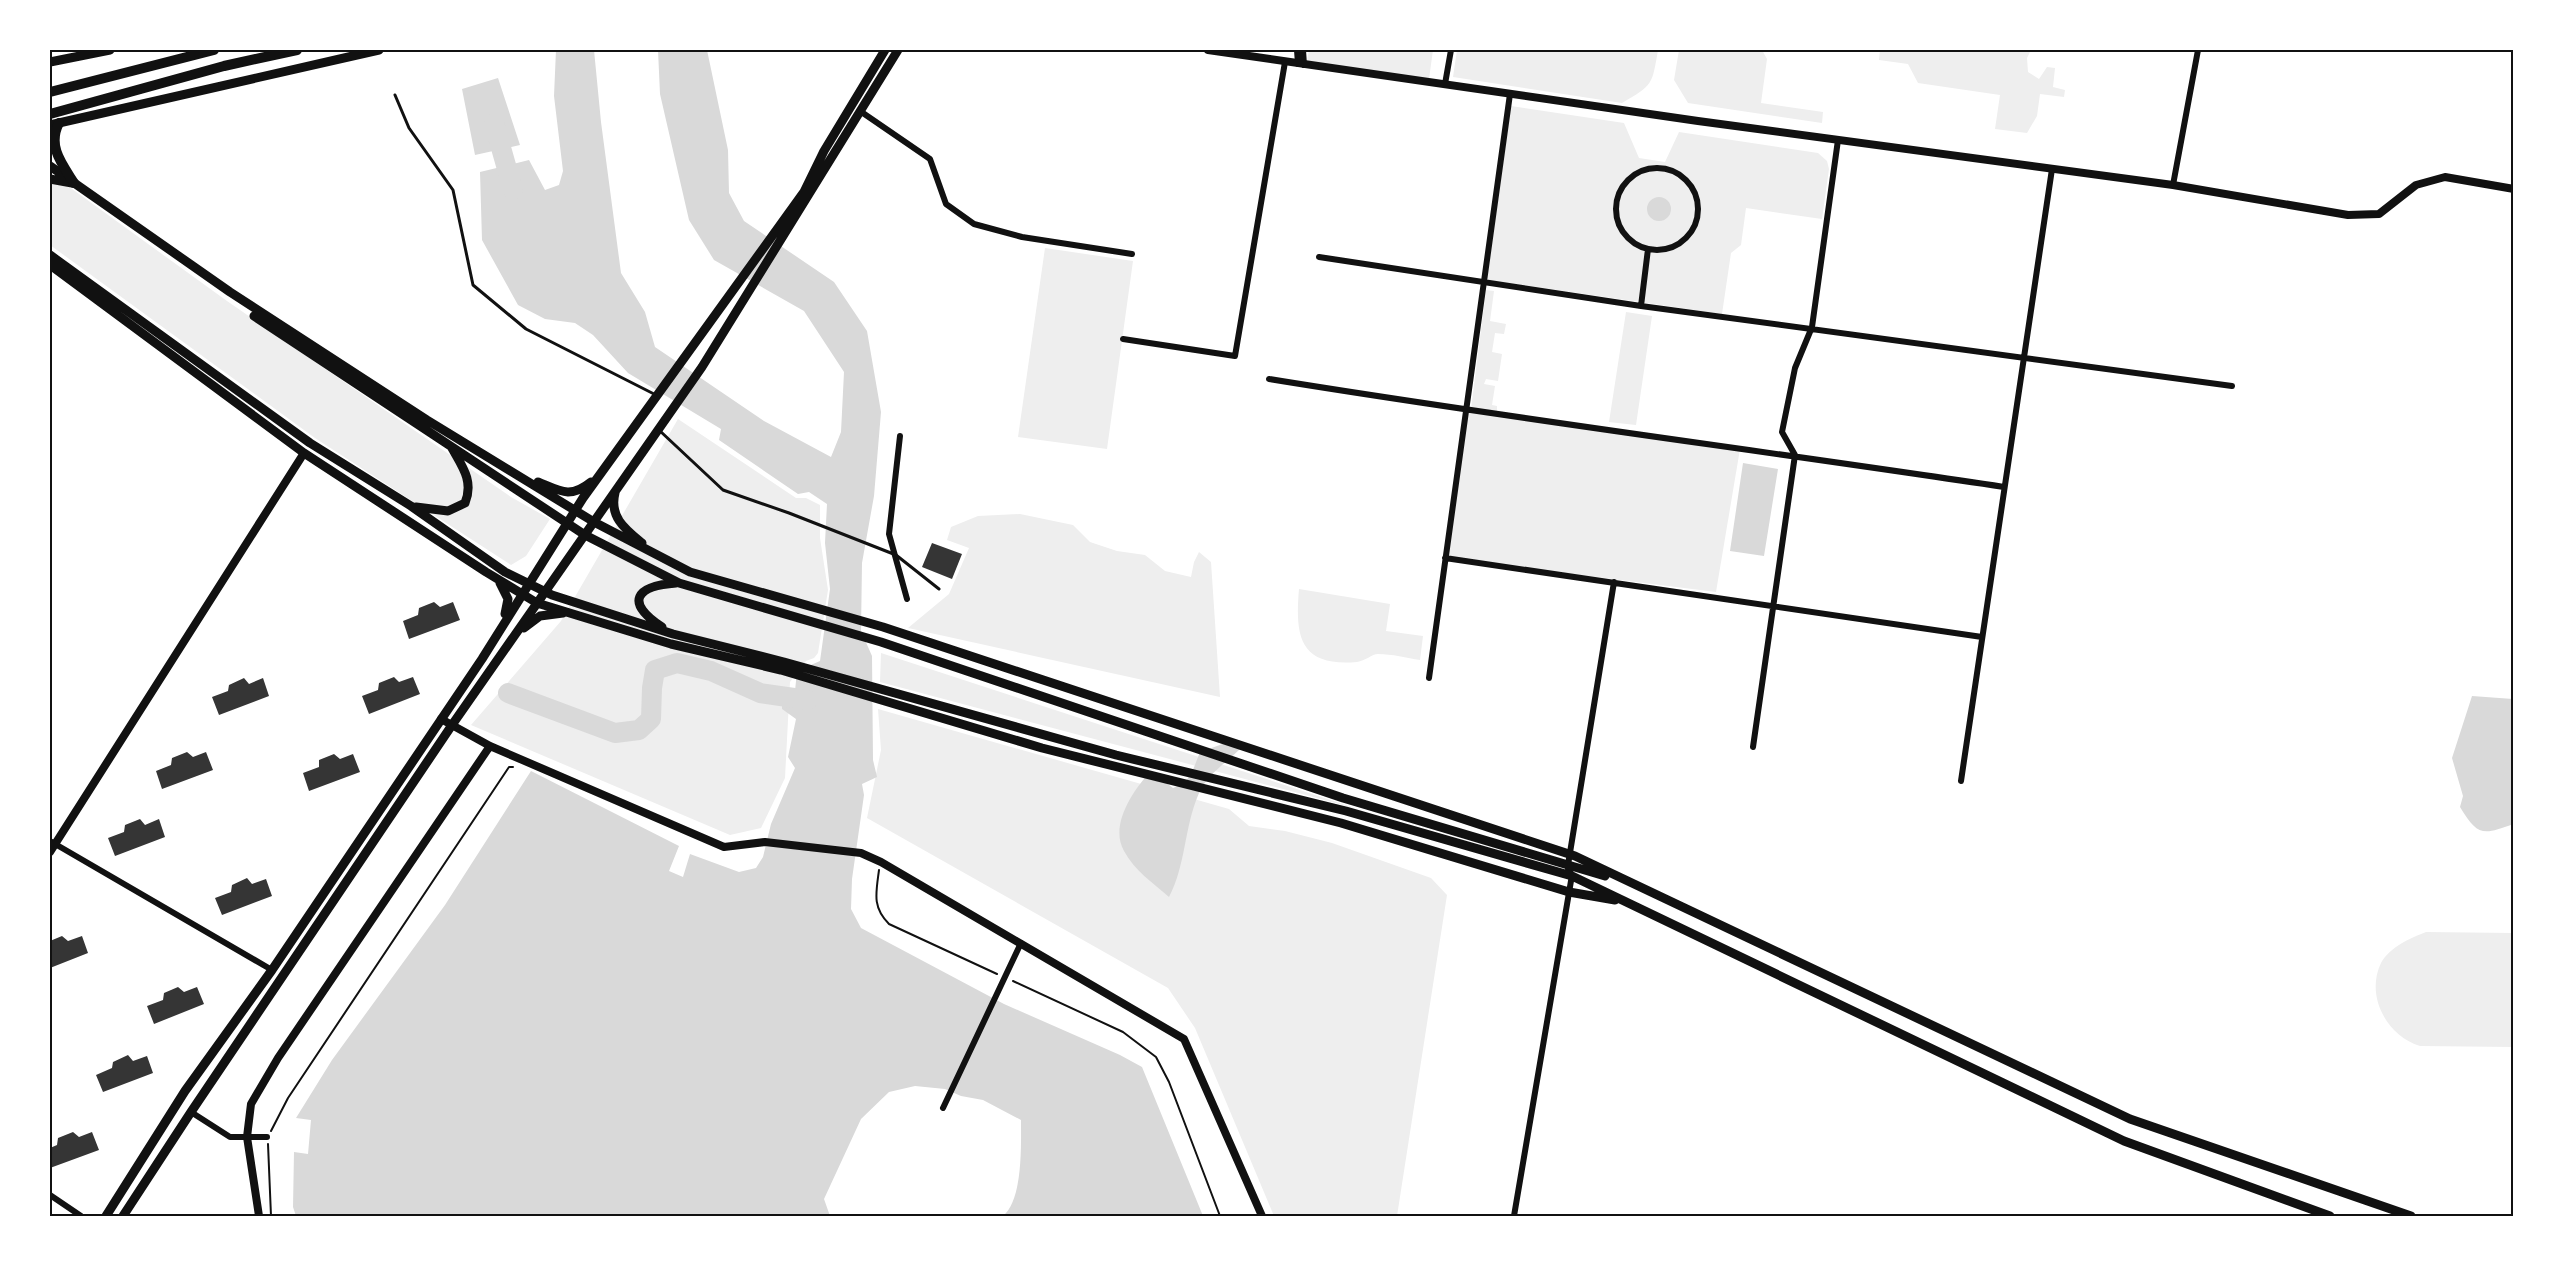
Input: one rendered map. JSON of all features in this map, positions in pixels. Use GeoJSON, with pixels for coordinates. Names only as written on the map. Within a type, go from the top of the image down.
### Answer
{"type":"FeatureCollection","features":[{"type":"Feature","properties":{"kind":"highway"},"geometry":{"type":"LineString","coordinates":[[50,92],[214,50]]}},
{"type":"Feature","properties":{"kind":"highway"},"geometry":{"type":"LineString","coordinates":[[50,114],[224,66],[297,50]]}},
{"type":"Feature","properties":{"kind":"highway"},"geometry":{"type":"LineString","coordinates":[[54,124],[55,150],[70,183]]}},
{"type":"Feature","properties":{"kind":"main road"},"geometry":{"type":"LineString","coordinates":[[50,62],[110,50]]}},
{"type":"Feature","properties":{"kind":"main road"},"geometry":{"type":"LineString","coordinates":[[54,124],[379,50]]}},
{"type":"Feature","properties":{"kind":"main road"},"geometry":{"type":"LineString","coordinates":[[106,1216],[185,1091],[272,970],[441,719],[575,510],[804,192],[824,151],[885,50]]}},
{"type":"Feature","properties":{"kind":"main road"},"geometry":{"type":"LineString","coordinates":[[123,1216],[452,725],[594,522],[617,485],[675,405],[797,216],[898,50]]}},
{"type":"Feature","properties":{"kind":"main road"},"geometry":{"type":"LineString","coordinates":[[1208,50],[1838,140],[2174,184],[2348,215],[2379,214],[2416,184],[2445,177],[2514,189]]}},
{"type":"Feature","properties":{"kind":"main road"},"geometry":{"type":"LineString","coordinates":[[50,166],[229,299],[450,446],[585,535],[679,583],[881,642],[1343,798],[1635,885]]}},
{"type":"Feature","properties":{"kind":"main road"},"geometry":{"type":"LineString","coordinates":[[50,179],[70,183],[230,292],[427,420],[594,522],[690,572],[883,627],[1570,855],[2130,1119],[2411,1216]]}},
{"type":"Feature","properties":{"kind":"main road"},"geometry":{"type":"LineString","coordinates":[[50,255],[310,443],[411,506],[505,572],[545,592],[673,634],[798,671],[878,699],[1042,748],[1341,823],[1569,892],[1629,903]]}},
{"type":"Feature","properties":{"kind":"main road"},"geometry":{"type":"LineString","coordinates":[[50,265],[304,453],[537,603],[671,644],[879,689],[1116,755],[1346,811],[1572,876],[2124,1141],[2330,1216]]}},
{"type":"Feature","properties":{"kind":"main road"},"geometry":{"type":"LineString","coordinates":[[411,506],[448,511],[465,503],[469,494],[467,474],[450,446]]}},
{"type":"Feature","properties":{"kind":"main road"},"geometry":{"type":"LineString","coordinates":[[514,473],[565,493],[582,489],[599,475]]}},
{"type":"Feature","properties":{"kind":"main road"},"geometry":{"type":"LineString","coordinates":[[617,485],[613,503],[621,526],[655,554]]}},
{"type":"Feature","properties":{"kind":"main road"},"geometry":{"type":"LineString","coordinates":[[486,572],[502,585],[507,593],[507,609],[497,634]]}},
{"type":"Feature","properties":{"kind":"main road"},"geometry":{"type":"LineString","coordinates":[[673,634],[645,615],[639,608],[639,600],[643,591],[650,586],[679,583]]}},
{"type":"Feature","properties":{"kind":"main road"},"geometry":{"type":"LineString","coordinates":[[513,638],[540,616],[572,613]]}},
{"type":"Feature","properties":{"kind":"street"},"geometry":{"type":"LineString","coordinates":[[1297,50],[1301,64]]}},
{"type":"Feature","properties":{"kind":"street"},"geometry":{"type":"LineString","coordinates":[[1301,64],[1303,50]]}},
{"type":"Feature","properties":{"kind":"street"},"geometry":{"type":"LineString","coordinates":[[1445,84],[1451,50]]}},
{"type":"Feature","properties":{"kind":"street"},"geometry":{"type":"LineString","coordinates":[[2174,184],[2198,50]]}},
{"type":"Feature","properties":{"kind":"street"},"geometry":{"type":"LineString","coordinates":[[1123,339],[1235,356],[1286,62]]}},
{"type":"Feature","properties":{"kind":"street"},"geometry":{"type":"LineString","coordinates":[[1430,678],[1510,94]]}},
{"type":"Feature","properties":{"kind":"street"},"geometry":{"type":"LineString","coordinates":[[861,111],[930,159],[946,204],[974,224],[1022,237],[1132,254]]}},
{"type":"Feature","properties":{"kind":"street"},"geometry":{"type":"LineString","coordinates":[[1753,747],[1794,456],[1782,432],[1795,368],[1812,327],[1838,140]]}},
{"type":"Feature","properties":{"kind":"street"},"geometry":{"type":"LineString","coordinates":[[1658,167],[1671,170],[1683,177],[1692,187],[1697,200],[1698,214],[1694,227],[1686,238],[1675,246],[1661,250],[1648,249],[1635,244],[1625,235],[1618,224],[1615,210],[1617,197],[1627,180],[1644,169],[1658,167]]}},
{"type":"Feature","properties":{"kind":"street"},"geometry":{"type":"LineString","coordinates":[[1961,781],[2052,168]]}},
{"type":"Feature","properties":{"kind":"street"},"geometry":{"type":"LineString","coordinates":[[1641,306],[1648,249]]}},
{"type":"Feature","properties":{"kind":"street"},"geometry":{"type":"LineString","coordinates":[[1319,257],[1641,306],[1812,327],[2232,386]]}},
{"type":"Feature","properties":{"kind":"street"},"geometry":{"type":"LineString","coordinates":[[1269,379],[1465,411],[2004,487]]}},
{"type":"Feature","properties":{"kind":"street"},"geometry":{"type":"LineString","coordinates":[[900,436],[889,534],[907,599]]}},
{"type":"Feature","properties":{"kind":"street"},"geometry":{"type":"LineString","coordinates":[[50,852],[52,842],[304,453]]}},
{"type":"Feature","properties":{"kind":"street"},"geometry":{"type":"LineString","coordinates":[[1445,558],[1982,637]]}},
{"type":"Feature","properties":{"kind":"street"},"geometry":{"type":"LineString","coordinates":[[1514,1216],[1572,876],[1568,865],[1614,582]]}},
{"type":"Feature","properties":{"kind":"street"},"geometry":{"type":"LineString","coordinates":[[441,719],[490,746],[724,847],[765,842],[861,853],[881,862],[1184,1039],[1262,1216]]}},
{"type":"Feature","properties":{"kind":"street"},"geometry":{"type":"LineString","coordinates":[[259,1216],[248,1137],[251,1104],[278,1058],[490,746]]}},
{"type":"Feature","properties":{"kind":"street"},"geometry":{"type":"LineString","coordinates":[[52,842],[272,970]]}},
{"type":"Feature","properties":{"kind":"street"},"geometry":{"type":"LineString","coordinates":[[943,1108],[1021,944]]}},
{"type":"Feature","properties":{"kind":"street"},"geometry":{"type":"LineString","coordinates":[[191,1112],[230,1137],[267,1137]]}},
{"type":"Feature","properties":{"kind":"street"},"geometry":{"type":"LineString","coordinates":[[50,1196],[81,1216]]}},
{"type":"Feature","properties":{"kind":"lane"},"geometry":{"type":"LineString","coordinates":[[394,95],[409,128],[453,190],[473,285],[526,329],[656,395]]}},
{"type":"Feature","properties":{"kind":"lane"},"geometry":{"type":"LineString","coordinates":[[657,429],[723,490],[888,551],[939,589]]}},
{"type":"Feature","properties":{"kind":"path"},"geometry":{"type":"LineString","coordinates":[[271,1216],[267,1137],[288,1098],[509,767],[530,763]]}},
{"type":"Feature","properties":{"kind":"path"},"geometry":{"type":"LineString","coordinates":[[881,862],[875,894],[879,913],[889,924],[1123,1032],[1156,1057],[1169,1082],[1220,1216]]}},
{"type":"Feature","properties":{"kind":"shaded area"},"geometry":{"type":"Polygon","coordinates":[[[556,50],[594,50],[621,273],[645,312],[655,347],[764,421],[831,457],[841,432],[844,372],[804,311],[714,260],[689,220],[660,94],[658,50],[707,50],[728,150],[729,193],[744,221],[834,282],[867,331],[881,412],[874,496],[862,563],[861,631],[872,656],[873,760],[877,777],[862,784],[864,795],[852,879],[851,909],[861,928],[1004,1004],[1142,1067],[1203,1216],[1003,1216],[1010,1208],[1014,1198],[1020,1171],[1021,1120],[983,1100],[961,1096],[945,1089],[915,1086],[889,1092],[861,1119],[824,1199],[830,1216],[296,1216],[293,1207],[294,1152],[308,1154],[311,1120],[296,1118],[332,1060],[445,905],[531,771],[679,846],[669,871],[683,877],[690,854],[739,872],[756,868],[763,857],[771,824],[795,768],[788,757],[796,719],[782,709],[782,695],[795,691],[797,671],[820,661],[830,589],[825,543],[827,504],[809,492],[798,494],[719,440],[721,429],[628,373],[593,335],[575,323],[545,319],[518,305],[482,240],[480,172],[529,160],[545,190],[559,185],[563,171],[554,96],[556,50]]]}},
{"type":"Feature","properties":{"kind":"shaded area"},"geometry":{"type":"Polygon","coordinates":[[[1309,50],[1433,50],[1429,79],[1307,61],[1309,50]]]}},
{"type":"Feature","properties":{"kind":"shaded area"},"geometry":{"type":"Polygon","coordinates":[[[1457,50],[1658,50],[1649,83],[1640,92],[1622,103],[1453,77],[1457,50]]]}},
{"type":"Feature","properties":{"kind":"shaded area"},"geometry":{"type":"Polygon","coordinates":[[[1679,50],[1762,50],[1767,59],[1761,103],[1823,112],[1822,123],[1688,103],[1674,80],[1679,50]]]}},
{"type":"Feature","properties":{"kind":"shaded area"},"geometry":{"type":"Polygon","coordinates":[[[1880,50],[2031,50],[2027,58],[2028,72],[2039,79],[2047,67],[2055,68],[2053,87],[2065,90],[2064,97],[2040,94],[2037,116],[2027,133],[1995,129],[2000,95],[1918,83],[1908,64],[1879,60],[1880,50]]]}},
{"type":"Feature","properties":{"kind":"shaded area"},"geometry":{"type":"Polygon","coordinates":[[[498,78],[520,145],[475,155],[462,89],[498,78]]]}},
{"type":"Feature","properties":{"kind":"shaded area"},"geometry":{"type":"Polygon","coordinates":[[[1511,106],[1624,123],[1639,158],[1665,162],[1679,132],[1818,153],[1827,161],[1829,169],[1822,219],[1746,208],[1741,245],[1731,253],[1722,314],[1487,280],[1511,106]]]}},
{"type":"Feature","properties":{"kind":"shaded area"},"geometry":{"type":"Polygon","coordinates":[[[50,173],[227,301],[511,497],[550,519],[526,556],[511,565],[315,438],[50,245],[50,173]]]}},
{"type":"Feature","properties":{"kind":"shaded area"},"geometry":{"type":"Polygon","coordinates":[[[1659,197],[1667,201],[1671,209],[1667,217],[1659,221],[1651,217],[1647,209],[1651,201],[1659,197]]]}},
{"type":"Feature","properties":{"kind":"shaded area"},"geometry":{"type":"Polygon","coordinates":[[[1045,248],[1133,261],[1107,449],[1018,437],[1045,248]]]}},
{"type":"Feature","properties":{"kind":"shaded area"},"geometry":{"type":"Polygon","coordinates":[[[1486,290],[1494,291],[1490,321],[1506,324],[1504,334],[1495,333],[1492,352],[1502,354],[1498,381],[1486,379],[1484,384],[1495,386],[1492,405],[1497,406],[1497,412],[1471,409],[1486,290]]]}},
{"type":"Feature","properties":{"kind":"shaded area"},"geometry":{"type":"Polygon","coordinates":[[[1626,312],[1652,316],[1636,425],[1609,422],[1626,312]]]}},
{"type":"Feature","properties":{"kind":"shaded area"},"geometry":{"type":"Polygon","coordinates":[[[1465,411],[1740,449],[1716,592],[1445,558],[1465,411]]]}},
{"type":"Feature","properties":{"kind":"shaded area"},"geometry":{"type":"Polygon","coordinates":[[[678,419],[796,498],[806,498],[820,505],[820,538],[828,590],[818,653],[814,658],[806,661],[790,682],[785,778],[761,828],[730,835],[471,725],[561,621],[678,419]]]}},
{"type":"Feature","properties":{"kind":"shaded area"},"geometry":{"type":"Polygon","coordinates":[[[1743,463],[1778,469],[1764,556],[1730,551],[1743,463]]]}},
{"type":"Feature","properties":{"kind":"shaded area"},"geometry":{"type":"Polygon","coordinates":[[[1020,514],[1073,525],[1090,542],[1117,551],[1145,555],[1165,571],[1191,577],[1199,552],[1211,562],[1220,697],[908,628],[949,594],[969,548],[947,540],[951,527],[978,516],[1020,514]]]}},
{"type":"Feature","properties":{"kind":"shaded area"},"geometry":{"type":"Polygon","coordinates":[[[1299,589],[1390,604],[1386,631],[1423,636],[1420,660],[1378,654],[1357,662],[1338,662],[1323,659],[1312,653],[1300,634],[1299,589]]]}},
{"type":"Feature","properties":{"kind":"shaded area"},"geometry":{"type":"Polygon","coordinates":[[[881,653],[1358,809],[880,682],[881,653]]]}},
{"type":"Feature","properties":{"kind":"shaded area"},"geometry":{"type":"Polygon","coordinates":[[[2472,696],[2513,699],[2513,824],[2487,831],[2476,828],[2460,807],[2463,796],[2452,758],[2472,696]]]}},
{"type":"Feature","properties":{"kind":"shaded area"},"geometry":{"type":"Polygon","coordinates":[[[878,709],[1229,809],[1249,826],[1285,831],[1332,843],[1431,878],[1447,895],[1397,1216],[1274,1216],[1195,1028],[1168,988],[867,818],[881,750],[878,709]]]}},
{"type":"Feature","properties":{"kind":"shaded area"},"geometry":{"type":"Polygon","coordinates":[[[1234,740],[1244,745],[1213,773],[1199,793],[1190,819],[1179,872],[1169,897],[1138,870],[1128,858],[1120,841],[1121,819],[1131,797],[1151,771],[1173,788],[1188,778],[1200,752],[1234,740]]]}},
{"type":"Feature","properties":{"kind":"shaded area"},"geometry":{"type":"Polygon","coordinates":[[[2426,932],[2513,933],[2513,1047],[2420,1046],[2408,1041],[2389,1024],[2382,1013],[2376,988],[2381,963],[2395,948],[2426,932]]]}},
{"type":"Feature","properties":{"kind":"building"},"geometry":{"type":"Polygon","coordinates":[[[932,543],[962,554],[952,579],[922,567],[932,543]]]}},
{"type":"Feature","properties":{"kind":"building"},"geometry":{"type":"Polygon","coordinates":[[[434,602],[440,607],[453,602],[460,620],[409,639],[403,621],[418,615],[419,608],[434,602]]]}},
{"type":"Feature","properties":{"kind":"building"},"geometry":{"type":"Polygon","coordinates":[[[394,677],[399,682],[413,677],[420,694],[369,714],[362,696],[378,690],[379,683],[394,677]]]}},
{"type":"Feature","properties":{"kind":"building"},"geometry":{"type":"Polygon","coordinates":[[[244,678],[249,684],[263,678],[269,696],[219,715],[212,697],[228,691],[229,685],[244,678]]]}},
{"type":"Feature","properties":{"kind":"building"},"geometry":{"type":"Polygon","coordinates":[[[187,752],[193,757],[206,752],[213,770],[162,789],[156,771],[171,765],[172,758],[187,752]]]}},
{"type":"Feature","properties":{"kind":"building"},"geometry":{"type":"Polygon","coordinates":[[[334,754],[340,759],[353,754],[360,772],[309,791],[303,773],[319,767],[319,760],[334,754]]]}},
{"type":"Feature","properties":{"kind":"building"},"geometry":{"type":"Polygon","coordinates":[[[140,819],[145,825],[159,819],[165,837],[115,856],[108,838],[124,832],[125,825],[140,819]]]}},
{"type":"Feature","properties":{"kind":"building"},"geometry":{"type":"Polygon","coordinates":[[[247,878],[252,884],[266,879],[272,896],[222,915],[215,898],[231,892],[232,885],[247,878]]]}},
{"type":"Feature","properties":{"kind":"building"},"geometry":{"type":"Polygon","coordinates":[[[62,936],[68,941],[82,936],[88,953],[50,968],[50,941],[62,936]]]}},
{"type":"Feature","properties":{"kind":"building"},"geometry":{"type":"Polygon","coordinates":[[[178,987],[184,992],[197,987],[204,1004],[154,1024],[147,1006],[163,1000],[164,993],[178,987]]]}},
{"type":"Feature","properties":{"kind":"building"},"geometry":{"type":"Polygon","coordinates":[[[128,1055],[133,1061],[147,1056],[153,1073],[103,1092],[96,1075],[112,1068],[113,1062],[128,1055]]]}},
{"type":"Feature","properties":{"kind":"building"},"geometry":{"type":"Polygon","coordinates":[[[73,1132],[79,1137],[92,1132],[99,1150],[50,1168],[50,1148],[57,1145],[58,1138],[73,1132]]]}},
{"type":"Feature","properties":{"kind":"waterway"},"geometry":{"type":"LineString","coordinates":[[494,123],[513,190]]}},
{"type":"Feature","properties":{"kind":"waterway"},"geometry":{"type":"LineString","coordinates":[[508,693],[615,733],[639,730],[651,719],[655,670],[677,663],[711,671],[760,693],[808,700]]}}]}
